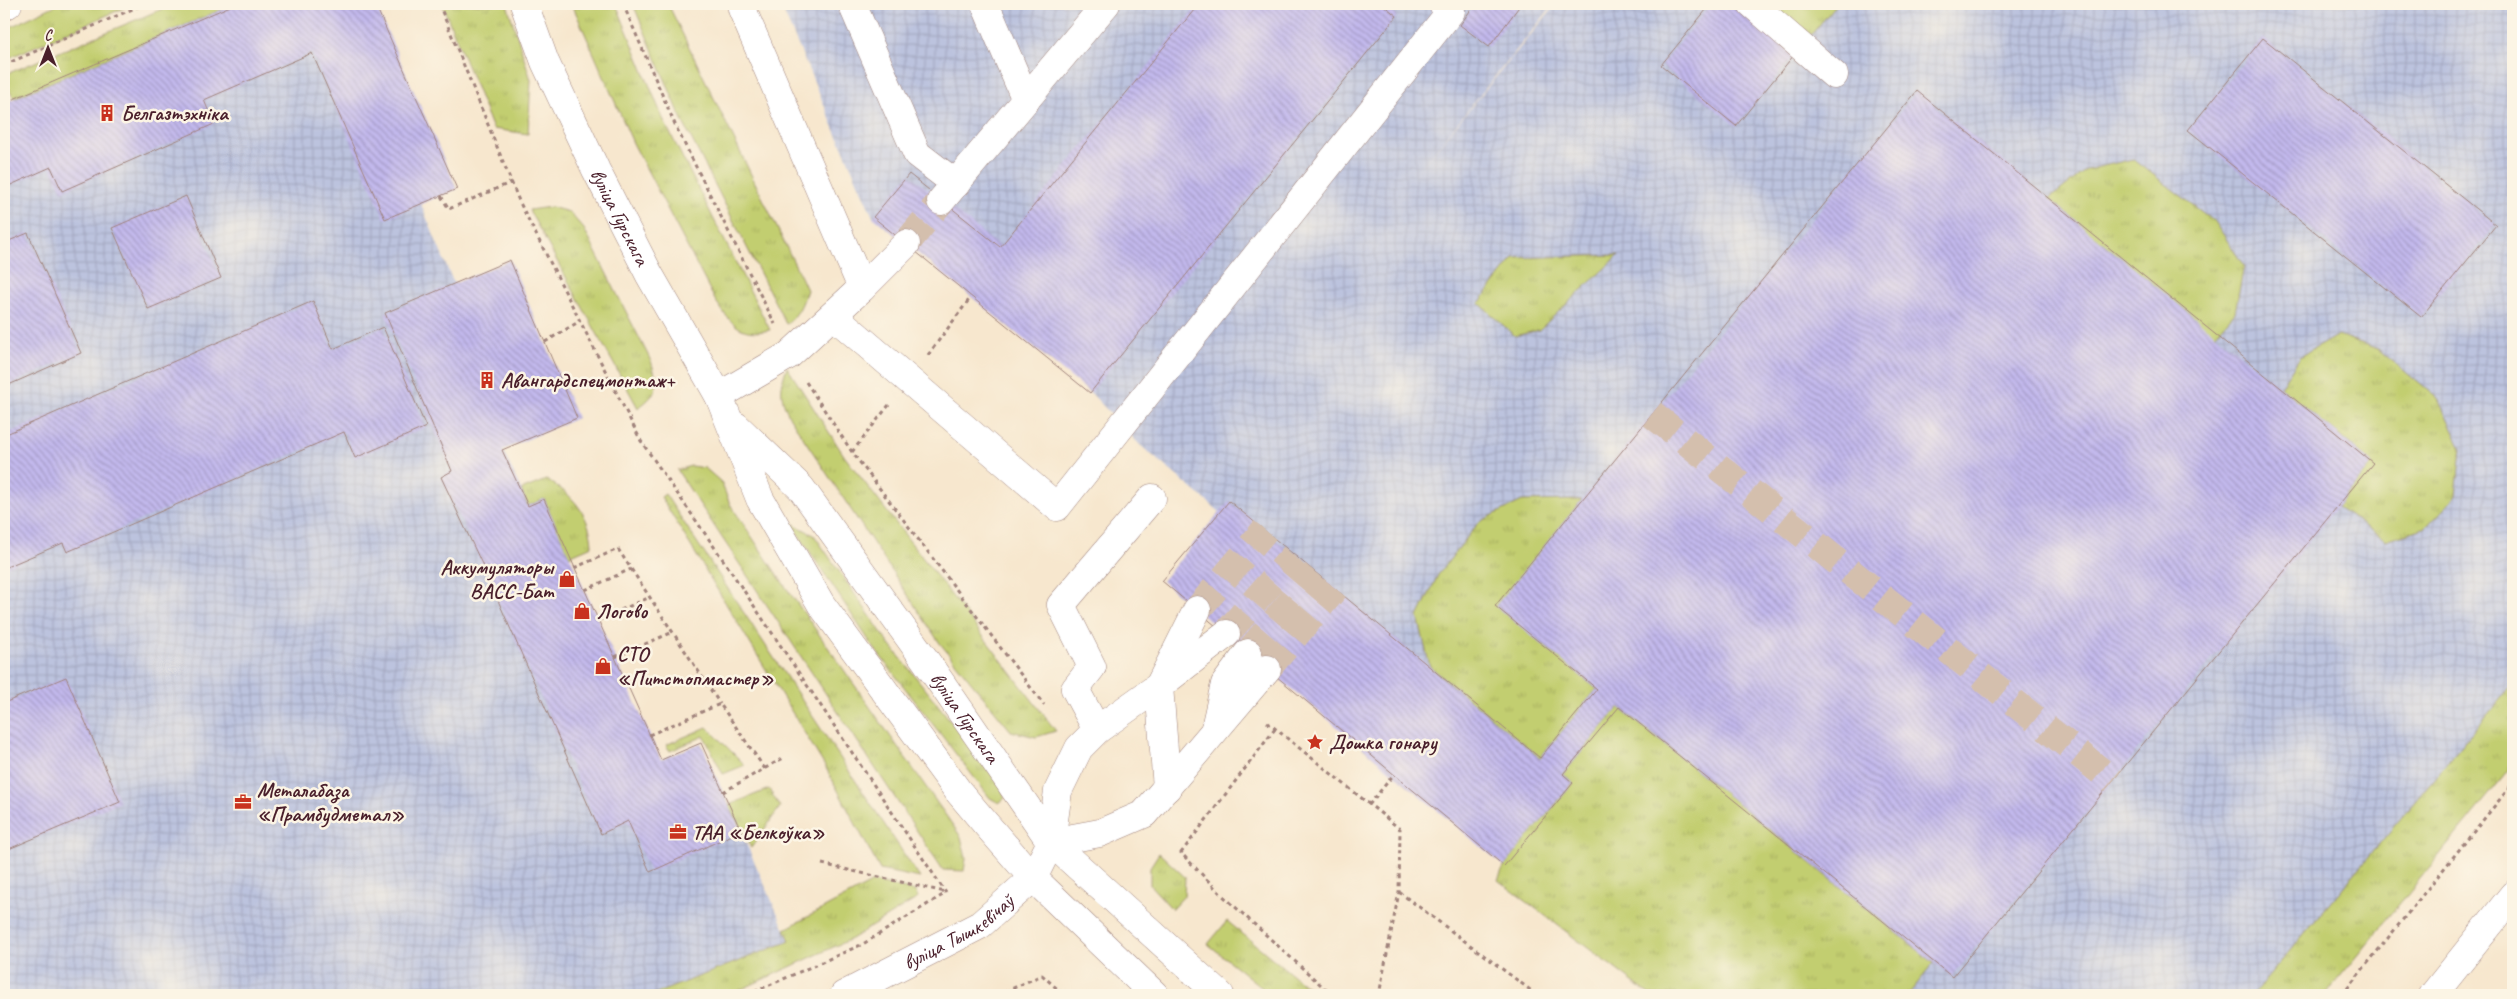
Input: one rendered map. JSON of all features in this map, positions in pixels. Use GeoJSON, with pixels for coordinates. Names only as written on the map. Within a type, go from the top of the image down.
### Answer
{"type":"FeatureCollection","features":[{"type":"Feature","properties":{"kind":"main road"},"geometry":{"type":"LineString","coordinates":[[4,6],[8,4]]}},
{"type":"Feature","properties":{"kind":"main road","name":"вуліца Гурскага"},"geometry":{"type":"LineString","coordinates":[[524,4],[545,62],[596,170],[649,274],[719,396],[731,422],[760,499],[821,604],[958,791],[1034,878],[1155,995]]}},
{"type":"Feature","properties":{"kind":"main road"},"geometry":{"type":"LineString","coordinates":[[852,4],[917,154],[949,192],[1106,4]]}},
{"type":"Feature","properties":{"kind":"main road"},"geometry":{"type":"LineString","coordinates":[[985,4],[1026,100]]}},
{"type":"Feature","properties":{"kind":"main road"},"geometry":{"type":"LineString","coordinates":[[834,316],[1057,507],[1451,10],[1443,4]]}},
{"type":"Feature","properties":{"kind":"main road"},"geometry":{"type":"LineString","coordinates":[[1752,4],[1834,75]]}},
{"type":"Feature","properties":{"kind":"main road"},"geometry":{"type":"LineString","coordinates":[[742,9],[862,288]]}},
{"type":"Feature","properties":{"kind":"main road"},"geometry":{"type":"LineString","coordinates":[[719,396],[789,355],[834,316],[906,244]]}},
{"type":"Feature","properties":{"kind":"main road","name":"вуліца Гурскага"},"geometry":{"type":"LineString","coordinates":[[731,422],[801,488],[926,661],[1051,842],[1220,995]]}},
{"type":"Feature","properties":{"kind":"main road"},"geometry":{"type":"LineString","coordinates":[[1097,730],[1074,689],[1092,668],[1061,605],[1152,498]]}},
{"type":"Feature","properties":{"kind":"main road"},"geometry":{"type":"LineString","coordinates":[[1167,788],[1159,686],[1197,610]]}},
{"type":"Feature","properties":{"kind":"main road","name":"вуліца Тышкевічаў"},"geometry":{"type":"LineString","coordinates":[[844,995],[980,925],[1034,878],[1051,842],[1058,791],[1079,748],[1097,730],[1159,686],[1226,634]]}},
{"type":"Feature","properties":{"kind":"main road"},"geometry":{"type":"LineString","coordinates":[[1051,842],[1100,833],[1144,814],[1241,700],[1258,661],[1225,684],[1214,731]]}},
{"type":"Feature","properties":{"kind":"main road"},"geometry":{"type":"LineString","coordinates":[[2433,995],[2513,895]]}},
{"type":"Feature","properties":{"kind":"path"},"geometry":{"type":"LineString","coordinates":[[4,65],[144,4]]}},
{"type":"Feature","properties":{"kind":"path"},"geometry":{"type":"LineString","coordinates":[[438,4],[512,182],[641,441],[726,564],[946,893]]}},
{"type":"Feature","properties":{"kind":"path"},"geometry":{"type":"LineString","coordinates":[[441,196],[449,209],[512,182]]}},
{"type":"Feature","properties":{"kind":"path"},"geometry":{"type":"LineString","coordinates":[[545,342],[580,321]]}},
{"type":"Feature","properties":{"kind":"path"},"geometry":{"type":"LineString","coordinates":[[574,568],[618,549],[765,769]]}},
{"type":"Feature","properties":{"kind":"path"},"geometry":{"type":"LineString","coordinates":[[585,590],[631,569]]}},
{"type":"Feature","properties":{"kind":"path"},"geometry":{"type":"LineString","coordinates":[[599,620],[650,597]]}},
{"type":"Feature","properties":{"kind":"path"},"geometry":{"type":"LineString","coordinates":[[615,657],[672,632]]}},
{"type":"Feature","properties":{"kind":"path"},"geometry":{"type":"LineString","coordinates":[[1241,700],[1400,829],[1399,892],[1379,995]]}},
{"type":"Feature","properties":{"kind":"path"},"geometry":{"type":"LineString","coordinates":[[649,735],[720,704]]}},
{"type":"Feature","properties":{"kind":"path"},"geometry":{"type":"LineString","coordinates":[[1276,729],[1181,853],[1221,894],[1332,995]]}},
{"type":"Feature","properties":{"kind":"path"},"geometry":{"type":"LineString","coordinates":[[724,792],[785,757]]}},
{"type":"Feature","properties":{"kind":"path"},"geometry":{"type":"LineString","coordinates":[[1369,805],[1394,774]]}},
{"type":"Feature","properties":{"kind":"path"},"geometry":{"type":"LineString","coordinates":[[2342,995],[2513,783]]}},
{"type":"Feature","properties":{"kind":"path"},"geometry":{"type":"LineString","coordinates":[[822,864],[946,893]]}},
{"type":"Feature","properties":{"kind":"path"},"geometry":{"type":"LineString","coordinates":[[1399,892],[1537,995]]}},
{"type":"Feature","properties":{"kind":"path"},"geometry":{"type":"LineString","coordinates":[[747,995],[863,944],[946,893]]}},
{"type":"Feature","properties":{"kind":"path"},"geometry":{"type":"LineString","coordinates":[[998,995],[1042,975],[1064,995]]}},
{"type":"Feature","properties":{"kind":"shaded area"},"geometry":{"type":"Polygon","coordinates":[[[235,4],[375,4],[457,189],[421,204],[454,284],[510,260],[577,418],[503,450],[528,505],[544,499],[660,760],[701,743],[790,941],[652,995],[4,995],[4,103],[235,4]]]}},
{"type":"Feature","properties":{"kind":"shaded area"},"geometry":{"type":"Polygon","coordinates":[[[780,4],[1554,4],[1416,174],[1556,4],[2513,4],[2513,716],[2284,995],[1650,995],[1498,880],[1504,865],[1162,581],[1220,512],[1140,445],[1090,392],[873,217],[780,4]]]}},
{"type":"Feature","properties":{"kind":"green space"},"geometry":{"type":"Polygon","coordinates":[[[58,4],[133,4],[4,60],[4,30],[58,4]]]}},
{"type":"Feature","properties":{"kind":"green space"},"geometry":{"type":"Polygon","coordinates":[[[174,4],[235,4],[14,98],[4,80],[4,75],[174,4]]]}},
{"type":"Feature","properties":{"kind":"green space"},"geometry":{"type":"Polygon","coordinates":[[[442,4],[507,4],[531,80],[528,134],[493,129],[442,4]]]}},
{"type":"Feature","properties":{"kind":"green space"},"geometry":{"type":"Polygon","coordinates":[[[572,4],[616,4],[664,121],[770,330],[751,332],[743,330],[731,321],[715,300],[633,143],[572,4]]]}},
{"type":"Feature","properties":{"kind":"green space"},"geometry":{"type":"Polygon","coordinates":[[[633,4],[668,4],[802,279],[807,290],[802,305],[786,324],[683,122],[633,4]]]}},
{"type":"Feature","properties":{"kind":"green space"},"geometry":{"type":"Polygon","coordinates":[[[1731,4],[1837,4],[1794,55],[1731,4]]]}},
{"type":"Feature","properties":{"kind":"green space"},"geometry":{"type":"Polygon","coordinates":[[[2133,159],[2215,222],[2244,266],[2235,312],[2215,335],[2049,199],[2086,170],[2133,159]]]}},
{"type":"Feature","properties":{"kind":"green space"},"geometry":{"type":"Polygon","coordinates":[[[551,207],[569,212],[584,229],[651,361],[656,388],[650,397],[638,408],[529,210],[551,207]]]}},
{"type":"Feature","properties":{"kind":"green space"},"geometry":{"type":"Polygon","coordinates":[[[1619,255],[1539,330],[1515,336],[1479,303],[1514,258],[1619,255]]]}},
{"type":"Feature","properties":{"kind":"green space"},"geometry":{"type":"Polygon","coordinates":[[[2338,335],[2378,349],[2438,399],[2461,448],[2456,495],[2426,527],[2386,540],[2337,507],[2373,463],[2280,387],[2300,357],[2338,335]]]}},
{"type":"Feature","properties":{"kind":"green space"},"geometry":{"type":"Polygon","coordinates":[[[787,367],[845,457],[1056,731],[1036,737],[1011,731],[939,642],[790,418],[782,393],[787,367]]]}},
{"type":"Feature","properties":{"kind":"green space"},"geometry":{"type":"Polygon","coordinates":[[[691,466],[705,468],[721,482],[730,504],[776,573],[961,837],[966,858],[964,871],[943,870],[677,470],[691,466]]]}},
{"type":"Feature","properties":{"kind":"green space"},"geometry":{"type":"Polygon","coordinates":[[[546,480],[556,485],[579,507],[588,525],[592,546],[569,556],[544,499],[528,506],[521,490],[546,480]]]}},
{"type":"Feature","properties":{"kind":"green space"},"geometry":{"type":"Polygon","coordinates":[[[665,494],[920,878],[880,870],[826,768],[661,497],[665,494]]]}},
{"type":"Feature","properties":{"kind":"green space"},"geometry":{"type":"Polygon","coordinates":[[[1582,500],[1496,606],[1597,689],[1540,758],[1430,667],[1418,617],[1438,575],[1479,522],[1522,501],[1582,500]]]}},
{"type":"Feature","properties":{"kind":"green space"},"geometry":{"type":"Polygon","coordinates":[[[790,522],[814,535],[888,642],[1000,783],[1005,798],[999,803],[990,798],[874,648],[790,522]]]}},
{"type":"Feature","properties":{"kind":"green space"},"geometry":{"type":"Polygon","coordinates":[[[2513,684],[2513,765],[2325,995],[2253,995],[2513,684]]]}},
{"type":"Feature","properties":{"kind":"green space"},"geometry":{"type":"Polygon","coordinates":[[[1619,707],[1934,963],[1908,995],[1650,995],[1498,880],[1504,866],[1573,783],[1563,774],[1619,707]]]}},
{"type":"Feature","properties":{"kind":"green space"},"geometry":{"type":"Polygon","coordinates":[[[707,727],[745,765],[723,774],[704,736],[670,751],[666,745],[707,727]]]}},
{"type":"Feature","properties":{"kind":"green space"},"geometry":{"type":"Polygon","coordinates":[[[769,789],[780,807],[751,848],[729,805],[769,789]]]}},
{"type":"Feature","properties":{"kind":"green space"},"geometry":{"type":"Polygon","coordinates":[[[1159,853],[1185,877],[1184,896],[1172,909],[1150,885],[1150,867],[1159,853]]]}},
{"type":"Feature","properties":{"kind":"green space"},"geometry":{"type":"Polygon","coordinates":[[[873,882],[915,891],[918,898],[851,939],[729,995],[652,995],[790,941],[785,929],[873,882]]]}},
{"type":"Feature","properties":{"kind":"green space"},"geometry":{"type":"Polygon","coordinates":[[[1227,921],[1317,995],[1271,995],[1208,944],[1227,921]]]}},
{"type":"Feature","properties":{"kind":"building","name":"Белгазтэхніка"},"geometry":{"type":"Polygon","coordinates":[[[235,4],[375,4],[457,189],[385,219],[312,53],[204,100],[214,124],[62,191],[51,167],[4,188],[4,103],[235,4]]]}},
{"type":"Feature","properties":{"kind":"building"},"geometry":{"type":"Polygon","coordinates":[[[1199,4],[1382,4],[1397,16],[1090,393],[873,217],[909,174],[1000,247],[1199,4]]]}},
{"type":"Feature","properties":{"kind":"building"},"geometry":{"type":"Polygon","coordinates":[[[1475,4],[1521,4],[1489,47],[1460,25],[1475,4]]]}},
{"type":"Feature","properties":{"kind":"building"},"geometry":{"type":"Polygon","coordinates":[[[1711,4],[1731,4],[1794,55],[1736,126],[1661,65],[1711,4]]]}},
{"type":"Feature","properties":{"kind":"building"},"geometry":{"type":"Polygon","coordinates":[[[2263,38],[2496,225],[2421,317],[2188,130],[2263,38]]]}},
{"type":"Feature","properties":{"kind":"building"},"geometry":{"type":"Polygon","coordinates":[[[1917,91],[2373,463],[1952,977],[1619,707],[1563,774],[1573,783],[1504,866],[1162,581],[1229,501],[1540,758],[1597,689],[1495,606],[1917,91]]]}},
{"type":"Feature","properties":{"kind":"building"},"geometry":{"type":"Polygon","coordinates":[[[186,196],[221,278],[148,309],[112,228],[186,196]]]}},
{"type":"Feature","properties":{"kind":"building"},"geometry":{"type":"Polygon","coordinates":[[[28,233],[81,353],[4,387],[4,243],[28,233]]]}},
{"type":"Feature","properties":{"kind":"building"},"geometry":{"type":"Polygon","coordinates":[[[510,260],[577,418],[502,450],[528,506],[544,499],[661,760],[701,743],[741,831],[650,872],[628,821],[601,834],[481,562],[441,477],[452,471],[385,313],[510,260]]]}},
{"type":"Feature","properties":{"kind":"building"},"geometry":{"type":"Polygon","coordinates":[[[313,301],[333,349],[383,327],[426,427],[355,458],[344,432],[67,552],[63,543],[4,568],[4,456],[8,454],[4,445],[4,435],[313,301]]]}},
{"type":"Feature","properties":{"kind":"building"},"geometry":{"type":"Polygon","coordinates":[[[66,677],[120,802],[4,851],[4,703],[66,677]]]}},
{"type":"Feature","properties":{"kind":"tunnel"},"geometry":{"type":"LineString","coordinates":[[906,244],[941,201]]}},
{"type":"Feature","properties":{"kind":"tunnel"},"geometry":{"type":"LineString","coordinates":[[1652,414],[2113,781]]}},
{"type":"Feature","properties":{"kind":"tunnel"},"geometry":{"type":"LineString","coordinates":[[1197,610],[1265,530]]}},
{"type":"Feature","properties":{"kind":"tunnel"},"geometry":{"type":"LineString","coordinates":[[1226,634],[1294,556]]}},
{"type":"Feature","properties":{"kind":"tunnel"},"geometry":{"type":"LineString","coordinates":[[1248,653],[1316,573]]}},
{"type":"Feature","properties":{"kind":"tunnel"},"geometry":{"type":"LineString","coordinates":[[1267,669],[1335,588]]}},
{"type":"Feature","properties":{"kind":"place","name":"Белгазтэхніка"},"geometry":{"type":"Point","coordinates":[107,113]}},
{"type":"Feature","properties":{"kind":"place","name":"Авангардспецмонтаж+"},"geometry":{"type":"Point","coordinates":[487,380]}},
{"type":"Feature","properties":{"kind":"place","name":"Аккумуляторы ВАСС-Бат"},"geometry":{"type":"Point","coordinates":[567,579]}},
{"type":"Feature","properties":{"kind":"place","name":"Логово"},"geometry":{"type":"Point","coordinates":[582,611]}},
{"type":"Feature","properties":{"kind":"place","name":"СТО «Питстопмастер»"},"geometry":{"type":"Point","coordinates":[603,666]}},
{"type":"Feature","properties":{"kind":"place","name":"Дошка гонару"},"geometry":{"type":"Point","coordinates":[1315,742]}},
{"type":"Feature","properties":{"kind":"place","name":"Металабаза «Прамбудметал»"},"geometry":{"type":"Point","coordinates":[243,802]}},
{"type":"Feature","properties":{"kind":"place","name":"ТАА «Белкоўка»"},"geometry":{"type":"Point","coordinates":[678,832]}}]}
